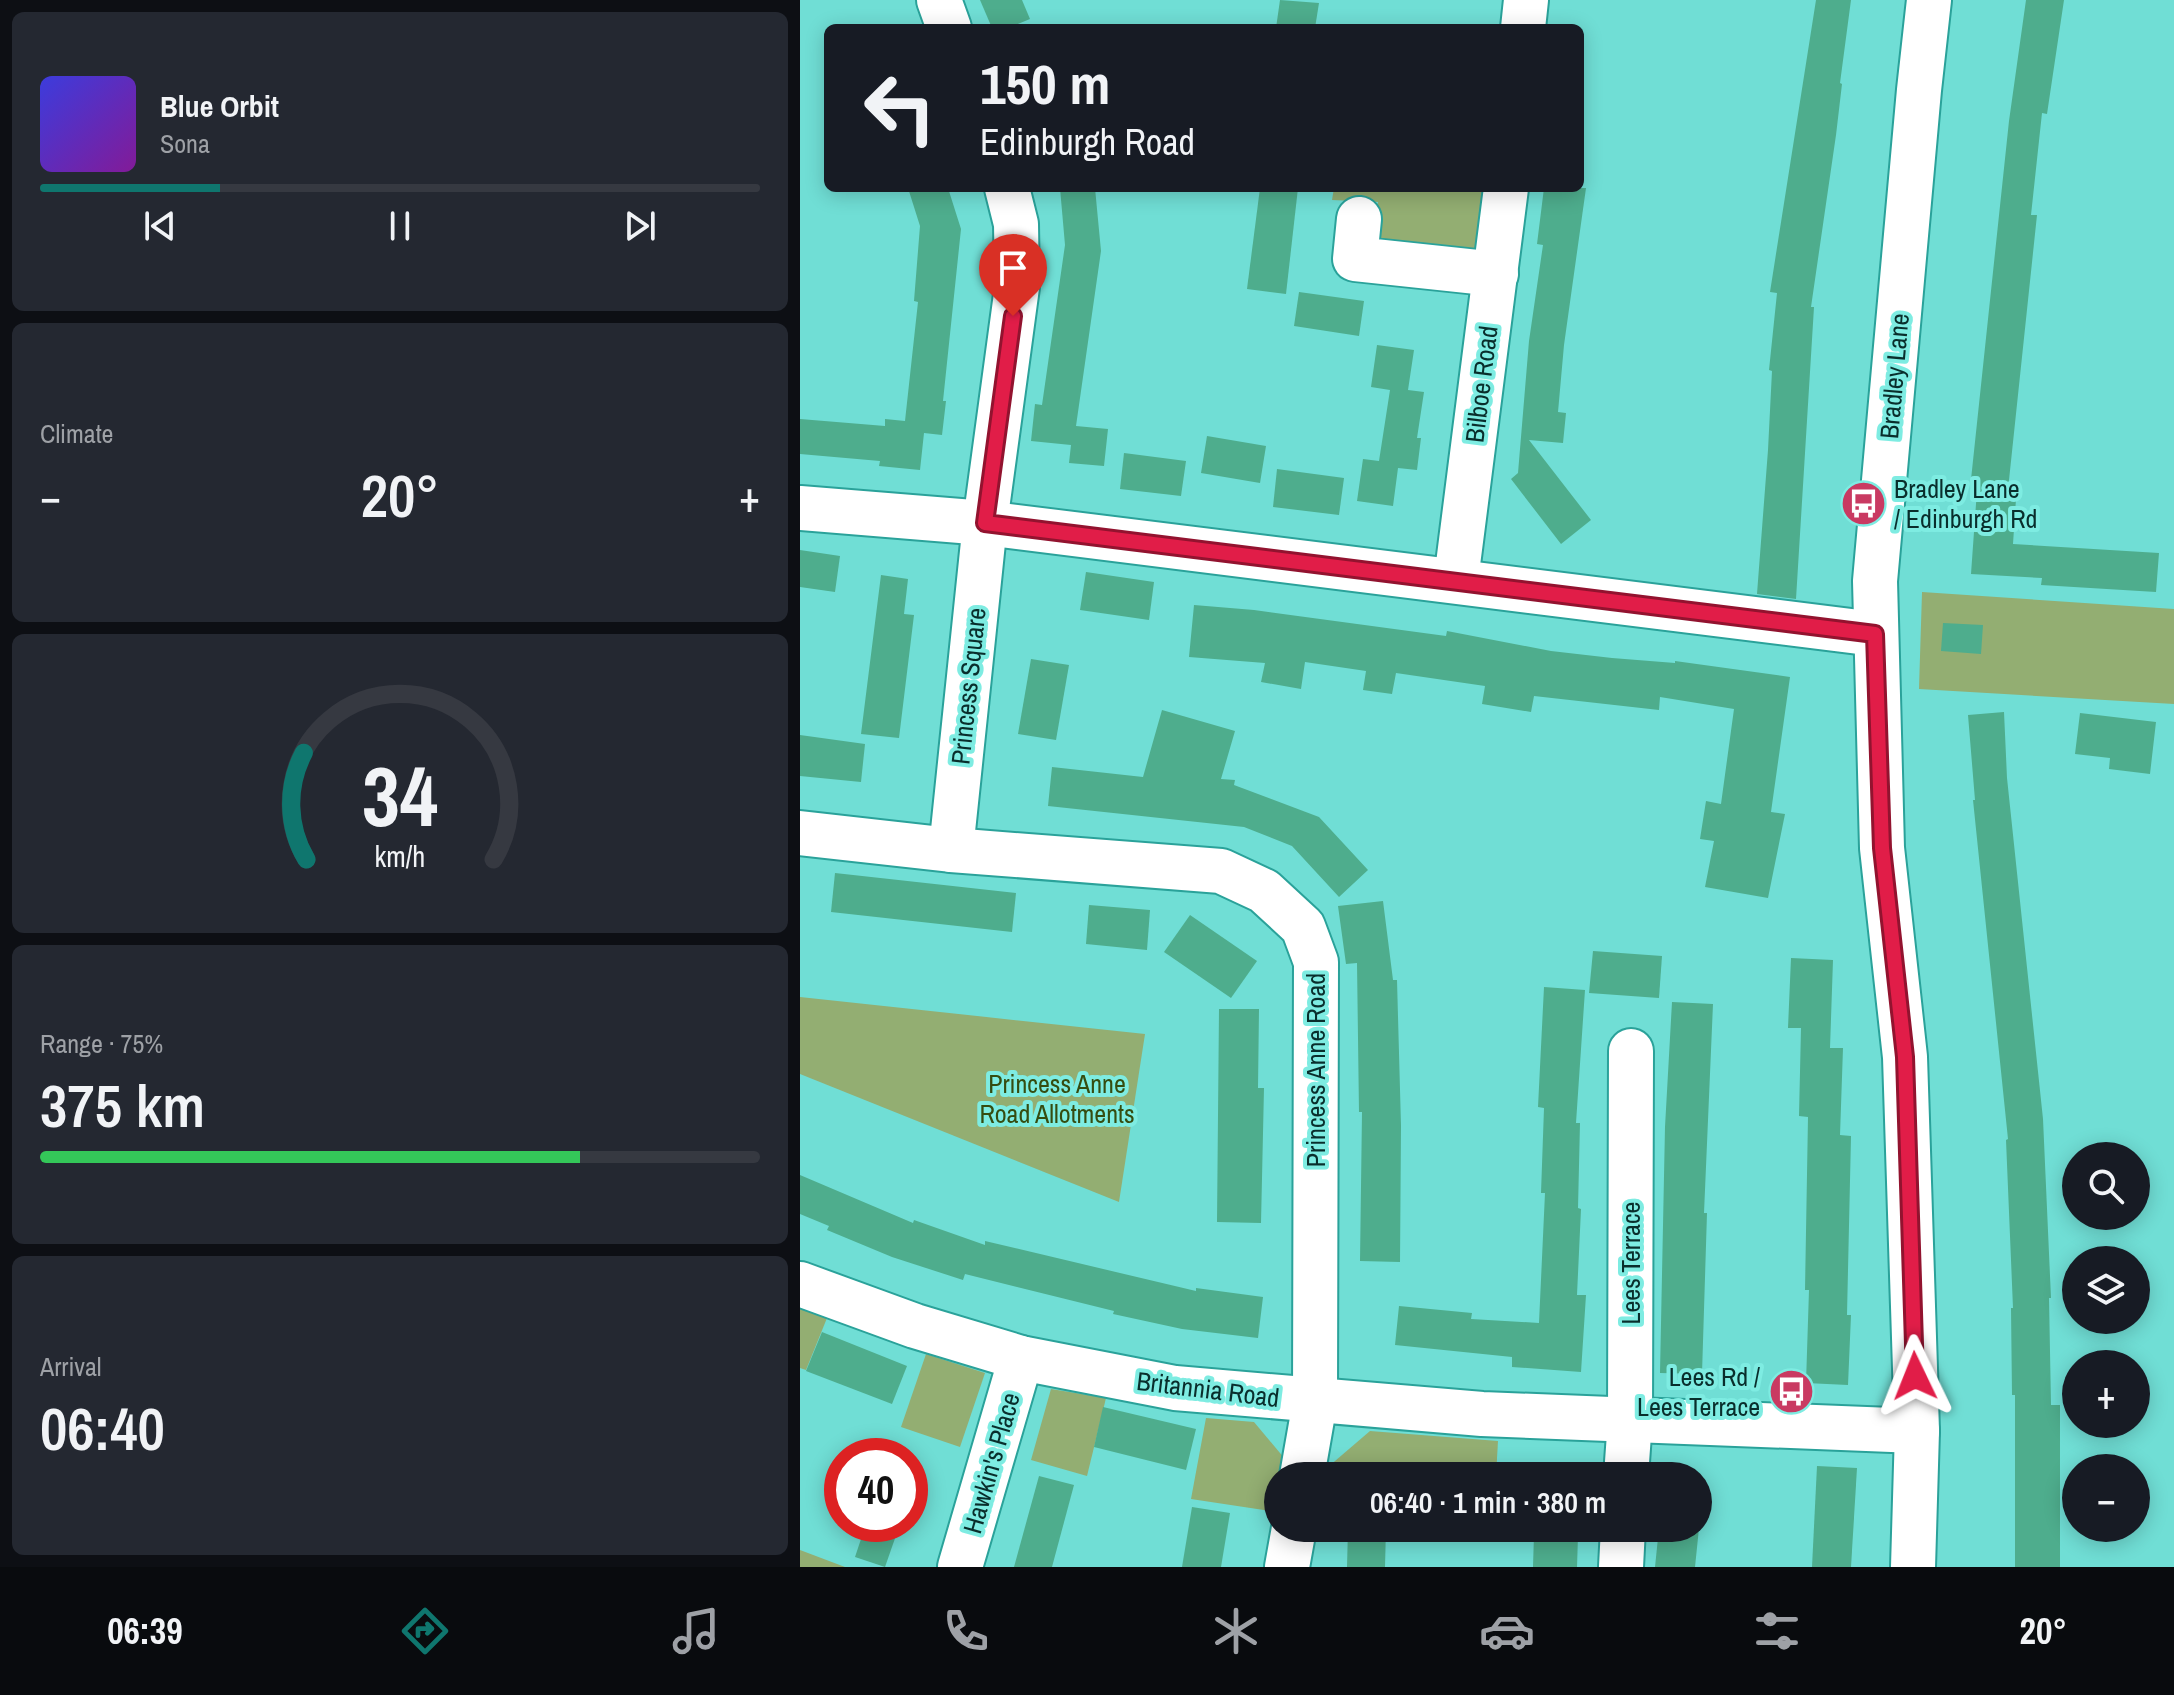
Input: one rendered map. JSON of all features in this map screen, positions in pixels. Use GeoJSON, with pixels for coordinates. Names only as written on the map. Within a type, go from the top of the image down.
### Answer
{"type":"FeatureCollection","features":[{"type":"Feature","properties":{"kind":"street"},"geometry":{"type":"LineString","coordinates":[[939,0],[948,24]]}},
{"type":"Feature","properties":{"kind":"street"},"geometry":{"type":"LineString","coordinates":[[1523,24],[1526,0]]}},
{"type":"Feature","properties":{"kind":"street","name":"Bradley Lane"},"geometry":{"type":"LineString","coordinates":[[1913,1567],[1917,1431],[1905,1057],[1882,848],[1875,581],[1929,0]]}},
{"type":"Feature","properties":{"kind":"street","name":"Princess Square"},"geometry":{"type":"LineString","coordinates":[[951,850],[985,523],[1017,287],[1016,224],[1008,192]]}},
{"type":"Feature","properties":{"kind":"street","name":"Bilboe Road"},"geometry":{"type":"LineString","coordinates":[[1456,580],[1506,192]]}},
{"type":"Feature","properties":{"kind":"street"},"geometry":{"type":"LineString","coordinates":[[1359,219],[1355,259],[1496,274]]}},
{"type":"Feature","properties":{"kind":"street"},"geometry":{"type":"LineString","coordinates":[[800,508],[985,523],[1875,634]]}},
{"type":"Feature","properties":{"kind":"street","name":"Princess Anne Road"},"geometry":{"type":"LineString","coordinates":[[800,833],[951,850],[1221,871],[1264,891],[1303,927],[1316,962],[1315,1402],[1304,1462]]}},
{"type":"Feature","properties":{"kind":"street","name":"Lees Terrace"},"geometry":{"type":"LineString","coordinates":[[1627,1462],[1630,1420],[1631,1051]]}},
{"type":"Feature","properties":{"kind":"street","name":"Britannia Road"},"geometry":{"type":"LineString","coordinates":[[800,1284],[915,1326],[1021,1358],[1175,1388],[1482,1414],[1917,1431]]}},
{"type":"Feature","properties":{"kind":"street","name":"Hawkin's Place"},"geometry":{"type":"LineString","coordinates":[[960,1567],[1021,1358]]}},
{"type":"Feature","properties":{"kind":"street"},"geometry":{"type":"LineString","coordinates":[[1287,1567],[1291,1542]]}},
{"type":"Feature","properties":{"kind":"street"},"geometry":{"type":"LineString","coordinates":[[1621,1567],[1622,1542]]}},
{"type":"Feature","properties":{"kind":"green space"},"geometry":{"type":"Polygon","coordinates":[[[1333,192],[1483,192],[1476,252],[1372,239],[1378,202],[1332,200],[1333,192]]]}},
{"type":"Feature","properties":{"kind":"green space"},"geometry":{"type":"Polygon","coordinates":[[[1922,592],[2174,609],[2174,704],[1919,689],[1922,592]]]}},
{"type":"Feature","properties":{"kind":"green space","name":"Princess Anne Road Allotments"},"geometry":{"type":"Polygon","coordinates":[[[800,997],[1145,1034],[1119,1202],[800,1074],[800,997]]]}},
{"type":"Feature","properties":{"kind":"green space"},"geometry":{"type":"Polygon","coordinates":[[[800,1307],[827,1318],[806,1370],[800,1368],[800,1307]]]}},
{"type":"Feature","properties":{"kind":"green space"},"geometry":{"type":"Polygon","coordinates":[[[926,1354],[985,1373],[960,1447],[901,1427],[926,1354]]]}},
{"type":"Feature","properties":{"kind":"green space"},"geometry":{"type":"Polygon","coordinates":[[[1051,1389],[1106,1398],[1087,1476],[1031,1460],[1051,1389]]]}},
{"type":"Feature","properties":{"kind":"green space"},"geometry":{"type":"Polygon","coordinates":[[[1206,1418],[1254,1422],[1285,1459],[1284,1462],[1264,1462],[1264,1510],[1191,1499],[1206,1418]]]}},
{"type":"Feature","properties":{"kind":"green space"},"geometry":{"type":"Polygon","coordinates":[[[1370,1431],[1498,1441],[1497,1462],[1334,1462],[1370,1431]]]}},
{"type":"Feature","properties":{"kind":"green space"},"geometry":{"type":"Polygon","coordinates":[[[800,1550],[845,1567],[800,1567],[800,1550]]]}},
{"type":"Feature","properties":{"kind":"building"},"geometry":{"type":"Polygon","coordinates":[[[980,0],[1022,0],[1030,19],[1018,24],[990,24],[980,0]]]}},
{"type":"Feature","properties":{"kind":"building"},"geometry":{"type":"Polygon","coordinates":[[[1280,0],[1319,3],[1316,24],[1277,24],[1280,0]]]}},
{"type":"Feature","properties":{"kind":"building"},"geometry":{"type":"Polygon","coordinates":[[[1816,0],[1851,0],[1836,135],[1811,307],[1814,307],[1796,599],[1757,594],[1768,450],[1772,371],[1769,370],[1777,293],[1770,292],[1816,0]]]}},
{"type":"Feature","properties":{"kind":"building"},"geometry":{"type":"Polygon","coordinates":[[[2026,0],[2064,0],[2047,114],[2042,113],[2031,215],[2037,215],[2007,499],[2016,499],[2013,544],[2159,553],[2156,592],[2041,585],[2042,578],[1971,574],[1977,490],[1970,489],[2009,121],[2026,0]]]}},
{"type":"Feature","properties":{"kind":"building"},"geometry":{"type":"Polygon","coordinates":[[[1586,188],[1564,345],[1558,412],[1566,413],[1563,443],[1529,440],[1591,520],[1561,544],[1511,479],[1518,473],[1529,341],[1543,245],[1537,244],[1544,192],[1584,192],[1586,188]]]}},
{"type":"Feature","properties":{"kind":"building"},"geometry":{"type":"Polygon","coordinates":[[[909,192],[949,192],[961,229],[942,435],[924,433],[920,470],[879,466],[880,461],[800,454],[800,419],[885,426],[885,419],[905,421],[918,302],[914,301],[920,226],[909,192]]]}},
{"type":"Feature","properties":{"kind":"building"},"geometry":{"type":"Polygon","coordinates":[[[1060,192],[1095,192],[1101,251],[1076,426],[1108,429],[1104,466],[1069,463],[1071,445],[1031,441],[1035,404],[1042,405],[1065,245],[1060,192]]]}},
{"type":"Feature","properties":{"kind":"building"},"geometry":{"type":"Polygon","coordinates":[[[1259,192],[1298,192],[1286,294],[1247,289],[1259,192]]]}},
{"type":"Feature","properties":{"kind":"building"},"geometry":{"type":"Polygon","coordinates":[[[1299,292],[1364,301],[1359,336],[1294,326],[1299,292]]]}},
{"type":"Feature","properties":{"kind":"building"},"geometry":{"type":"Polygon","coordinates":[[[1377,345],[1414,350],[1408,390],[1424,392],[1417,438],[1421,438],[1417,470],[1398,468],[1393,506],[1357,501],[1363,459],[1379,461],[1390,390],[1371,387],[1377,345]]]}},
{"type":"Feature","properties":{"kind":"building"},"geometry":{"type":"Polygon","coordinates":[[[1207,436],[1266,446],[1260,483],[1201,473],[1207,436]]]}},
{"type":"Feature","properties":{"kind":"building"},"geometry":{"type":"Polygon","coordinates":[[[1124,453],[1186,461],[1181,496],[1120,489],[1124,453]]]}},
{"type":"Feature","properties":{"kind":"building"},"geometry":{"type":"Polygon","coordinates":[[[1277,469],[1344,478],[1339,515],[1273,507],[1277,469]]]}},
{"type":"Feature","properties":{"kind":"building"},"geometry":{"type":"Polygon","coordinates":[[[800,550],[840,556],[835,592],[800,587],[800,550]]]}},
{"type":"Feature","properties":{"kind":"building"},"geometry":{"type":"Polygon","coordinates":[[[1086,572],[1154,582],[1149,620],[1080,610],[1086,572]]]}},
{"type":"Feature","properties":{"kind":"building"},"geometry":{"type":"Polygon","coordinates":[[[881,575],[908,579],[904,614],[914,615],[899,738],[861,734],[881,575]]]}},
{"type":"Feature","properties":{"kind":"building"},"geometry":{"type":"Polygon","coordinates":[[[1194,605],[1446,636],[1447,631],[1551,651],[1675,661],[1790,677],[1771,812],[1785,814],[1768,898],[1705,887],[1714,841],[1700,839],[1706,801],[1721,804],[1734,709],[1660,697],[1659,710],[1534,696],[1531,712],[1482,704],[1485,686],[1396,673],[1392,694],[1363,690],[1366,671],[1305,662],[1301,689],[1261,682],[1265,663],[1189,657],[1194,605]]]}},
{"type":"Feature","properties":{"kind":"building"},"geometry":{"type":"Polygon","coordinates":[[[1943,623],[1983,625],[1981,654],[1941,651],[1943,623]]]}},
{"type":"Feature","properties":{"kind":"building"},"geometry":{"type":"Polygon","coordinates":[[[1031,659],[1069,665],[1056,740],[1018,734],[1031,659]]]}},
{"type":"Feature","properties":{"kind":"building"},"geometry":{"type":"Polygon","coordinates":[[[1162,710],[1235,731],[1221,779],[1235,780],[1234,785],[1319,817],[1368,870],[1339,897],[1292,846],[1244,827],[1048,806],[1052,767],[1143,777],[1162,710]]]}},
{"type":"Feature","properties":{"kind":"building"},"geometry":{"type":"Polygon","coordinates":[[[2004,712],[2007,778],[2043,1119],[2051,1298],[2051,1405],[2060,1405],[2060,1567],[2015,1567],[2015,1395],[2012,1395],[2008,1139],[1973,800],[1968,715],[2004,712]]]}},
{"type":"Feature","properties":{"kind":"building"},"geometry":{"type":"Polygon","coordinates":[[[2080,713],[2156,722],[2150,774],[2109,769],[2110,758],[2075,754],[2080,713]]]}},
{"type":"Feature","properties":{"kind":"building"},"geometry":{"type":"Polygon","coordinates":[[[800,735],[865,744],[861,782],[800,776],[800,735]]]}},
{"type":"Feature","properties":{"kind":"building"},"geometry":{"type":"Polygon","coordinates":[[[835,873],[1016,893],[1012,932],[831,912],[835,873]]]}},
{"type":"Feature","properties":{"kind":"building"},"geometry":{"type":"Polygon","coordinates":[[[1383,901],[1393,980],[1397,980],[1401,1126],[1400,1262],[1360,1261],[1362,1112],[1359,1112],[1357,963],[1346,964],[1338,906],[1383,901]]]}},
{"type":"Feature","properties":{"kind":"building"},"geometry":{"type":"Polygon","coordinates":[[[1089,905],[1150,910],[1147,950],[1086,944],[1089,905]]]}},
{"type":"Feature","properties":{"kind":"building"},"geometry":{"type":"Polygon","coordinates":[[[1190,915],[1257,961],[1231,998],[1164,952],[1190,915]]]}},
{"type":"Feature","properties":{"kind":"building"},"geometry":{"type":"Polygon","coordinates":[[[1593,951],[1662,956],[1659,998],[1589,993],[1593,951]]]}},
{"type":"Feature","properties":{"kind":"building"},"geometry":{"type":"Polygon","coordinates":[[[1791,958],[1833,960],[1830,1048],[1843,1048],[1840,1135],[1851,1136],[1848,1385],[1806,1383],[1808,1117],[1799,1116],[1801,1028],[1788,1028],[1791,958]]]}},
{"type":"Feature","properties":{"kind":"building"},"geometry":{"type":"Polygon","coordinates":[[[1544,987],[1585,990],[1576,1123],[1580,1123],[1578,1208],[1581,1209],[1577,1295],[1586,1295],[1581,1372],[1512,1367],[1512,1357],[1395,1345],[1399,1306],[1472,1313],[1471,1319],[1539,1323],[1545,1193],[1541,1193],[1544,1108],[1538,1107],[1544,987]]]}},
{"type":"Feature","properties":{"kind":"building"},"geometry":{"type":"Polygon","coordinates":[[[1672,1002],[1713,1004],[1704,1213],[1707,1213],[1702,1374],[1660,1373],[1665,1127],[1672,1002]]]}},
{"type":"Feature","properties":{"kind":"building"},"geometry":{"type":"Polygon","coordinates":[[[1219,1009],[1259,1009],[1258,1088],[1264,1088],[1261,1223],[1217,1222],[1219,1009]]]}},
{"type":"Feature","properties":{"kind":"building"},"geometry":{"type":"Polygon","coordinates":[[[800,1175],[913,1223],[914,1220],[985,1245],[985,1241],[1196,1291],[1196,1288],[1263,1297],[1258,1338],[1182,1329],[1113,1314],[1114,1311],[965,1274],[963,1280],[892,1257],[827,1230],[829,1226],[800,1214],[800,1175]]]}},
{"type":"Feature","properties":{"kind":"building"},"geometry":{"type":"Polygon","coordinates":[[[822,1332],[907,1366],[892,1404],[806,1371],[822,1332]]]}},
{"type":"Feature","properties":{"kind":"building"},"geometry":{"type":"Polygon","coordinates":[[[1103,1407],[1196,1429],[1186,1470],[1094,1447],[1103,1407]]]}},
{"type":"Feature","properties":{"kind":"building"},"geometry":{"type":"Polygon","coordinates":[[[1817,1466],[1857,1468],[1851,1567],[1812,1567],[1817,1466]]]}},
{"type":"Feature","properties":{"kind":"building"},"geometry":{"type":"Polygon","coordinates":[[[1039,1476],[1074,1485],[1052,1567],[1014,1567],[1039,1476]]]}},
{"type":"Feature","properties":{"kind":"building"},"geometry":{"type":"Polygon","coordinates":[[[1192,1507],[1230,1513],[1221,1567],[1182,1567],[1192,1507]]]}},
{"type":"Feature","properties":{"kind":"building"},"geometry":{"type":"Polygon","coordinates":[[[860,1542],[894,1542],[885,1567],[855,1557],[860,1542]]]}},
{"type":"Feature","properties":{"kind":"building"},"geometry":{"type":"Polygon","coordinates":[[[1348,1542],[1386,1542],[1385,1567],[1347,1567],[1348,1542]]]}},
{"type":"Feature","properties":{"kind":"building"},"geometry":{"type":"Polygon","coordinates":[[[1534,1542],[1578,1542],[1577,1567],[1533,1567],[1534,1542]]]}},
{"type":"Feature","properties":{"kind":"building"},"geometry":{"type":"Polygon","coordinates":[[[1658,1542],[1698,1542],[1695,1567],[1655,1567],[1658,1542]]]}},
{"type":"Feature","properties":{"kind":"place","name":"Bradley Lane / Edinburgh Rd"},"geometry":{"type":"Point","coordinates":[1863,503]}},
{"type":"Feature","properties":{"kind":"place","name":"Lees Rd / Lees Terrace"},"geometry":{"type":"Point","coordinates":[1791,1391]}},
{"type":"Feature","properties":{"kind":"route"},"geometry":{"type":"LineString","coordinates":[[1013,316],[985,523],[1875,634],[1882,848],[1905,1057],[1915,1376]]}}]}
